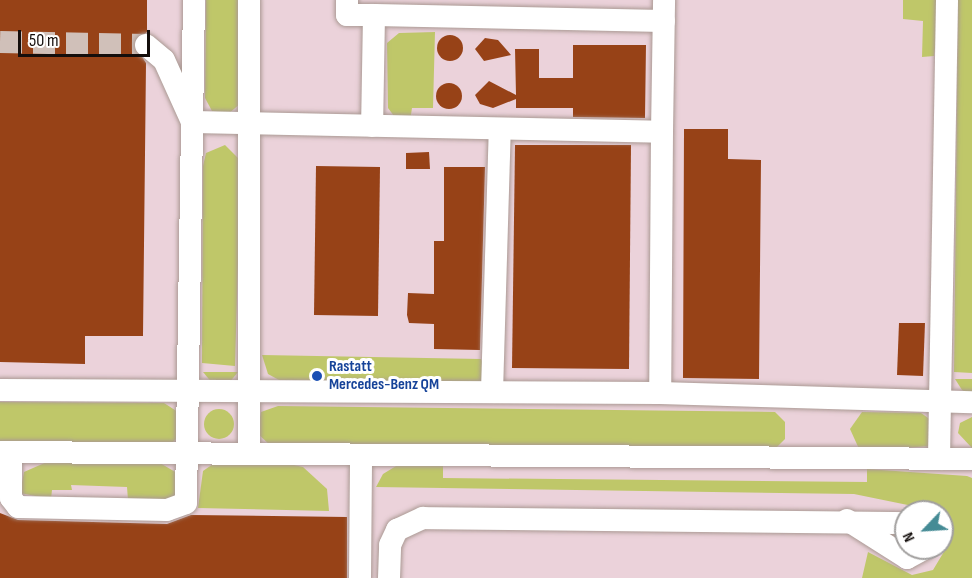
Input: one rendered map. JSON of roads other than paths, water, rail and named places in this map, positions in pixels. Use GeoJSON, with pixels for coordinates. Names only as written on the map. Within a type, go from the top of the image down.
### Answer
{"type":"FeatureCollection","features":[{"type":"Feature","properties":{"kind":"lane"},"geometry":{"type":"LineString","coordinates":[[194,0],[191,391],[190,453],[186,503],[167,510],[18,507],[12,498],[5,452],[190,453],[361,455],[972,459]]}},
{"type":"Feature","properties":{"kind":"lane"},"geometry":{"type":"LineString","coordinates":[[249,0],[249,454]]}},
{"type":"Feature","properties":{"kind":"lane"},"geometry":{"type":"LineString","coordinates":[[347,0],[347,15],[664,10],[660,393]]}},
{"type":"Feature","properties":{"kind":"lane"},"geometry":{"type":"LineString","coordinates":[[939,459],[938,402],[947,0]]}},
{"type":"Feature","properties":{"kind":"lane"},"geometry":{"type":"LineString","coordinates":[[372,126],[374,15]]}},
{"type":"Feature","properties":{"kind":"lane"},"geometry":{"type":"LineString","coordinates":[[146,45],[164,60],[192,122]]}},
{"type":"Feature","properties":{"kind":"lane"},"geometry":{"type":"LineString","coordinates":[[192,122],[248,125],[662,132]]}},
{"type":"Feature","properties":{"kind":"lane"},"geometry":{"type":"LineString","coordinates":[[492,392],[500,129]]}},
{"type":"Feature","properties":{"kind":"lane"},"geometry":{"type":"LineString","coordinates":[[0,390],[660,393],[972,402]]}},
{"type":"Feature","properties":{"kind":"lane"},"geometry":{"type":"LineString","coordinates":[[360,578],[361,455]]}},
{"type":"Feature","properties":{"kind":"lane"},"geometry":{"type":"LineString","coordinates":[[389,578],[390,545],[397,530],[423,518],[846,520],[894,522]]}},
{"type":"Feature","properties":{"kind":"lane"},"geometry":{"type":"LineString","coordinates":[[846,520],[894,550]]}},
{"type":"Feature","properties":{"kind":"tunnel"},"geometry":{"type":"LineString","coordinates":[[0,42],[146,45]]}},
{"type":"Feature","properties":{"kind":"place","name":"Rastatt Mercedes-Benz QM"},"geometry":{"type":"Point","coordinates":[317,376]}}]}
